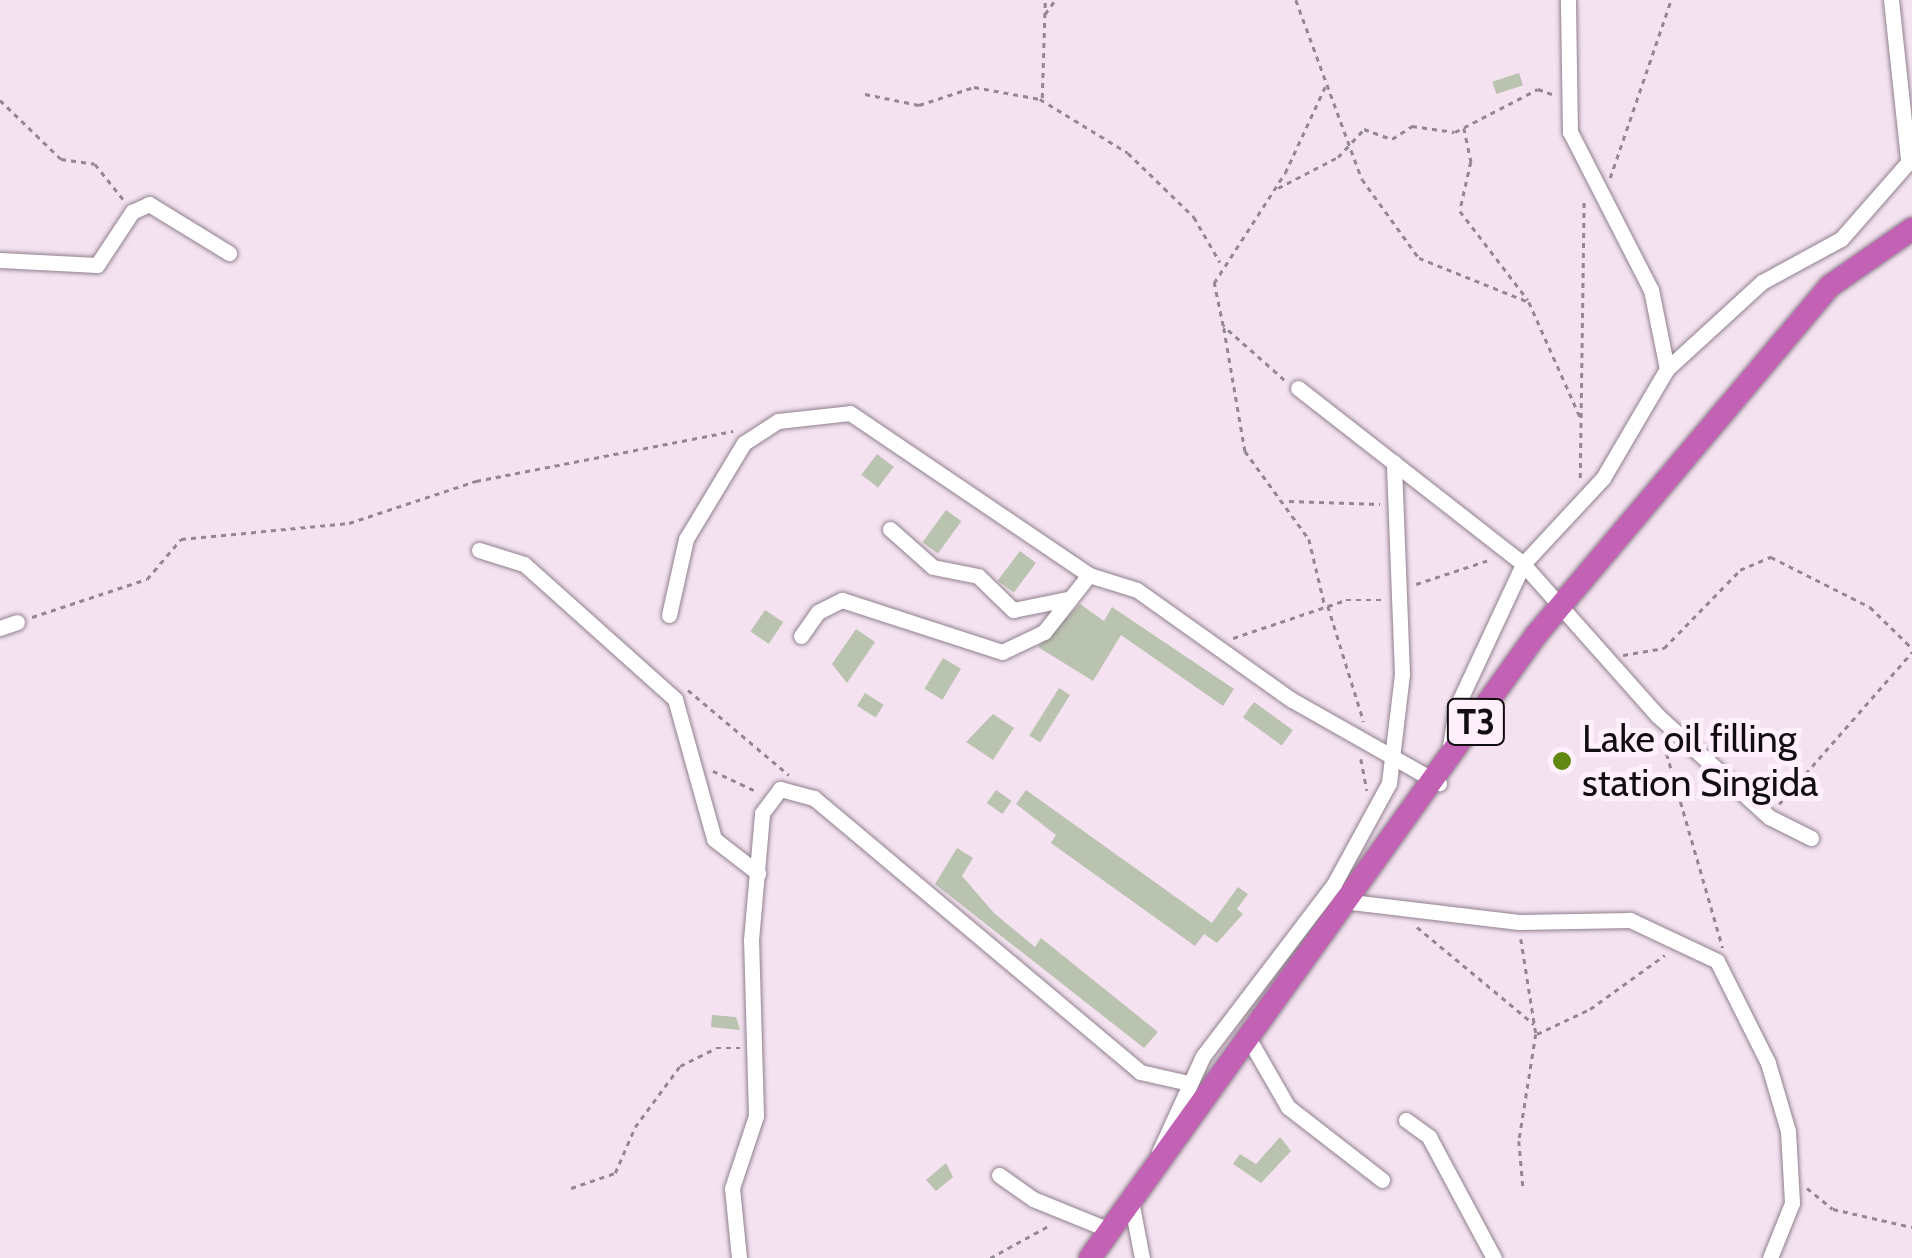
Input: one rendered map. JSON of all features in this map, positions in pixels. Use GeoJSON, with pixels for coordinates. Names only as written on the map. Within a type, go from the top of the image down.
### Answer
{"type":"FeatureCollection","features":[{"type":"Feature","properties":{"kind":"highway","name":"T3"},"geometry":{"type":"LineString","coordinates":[[1090,1258],[1132,1206],[1556,610],[1830,286],[1912,230]]}},
{"type":"Feature","properties":{"kind":"street"},"geometry":{"type":"LineString","coordinates":[[1568,0],[1570,132],[1598,202],[1651,290],[1666,369]]}},
{"type":"Feature","properties":{"kind":"street"},"geometry":{"type":"LineString","coordinates":[[668,616],[686,538],[757,431],[837,412],[866,418],[1089,575],[1137,590],[1366,744],[1395,761],[1444,772],[1456,708],[1523,564],[1586,499],[1666,369],[1762,282],[1842,239],[1910,159],[1891,0]]}},
{"type":"Feature","properties":{"kind":"street"},"geometry":{"type":"LineString","coordinates":[[0,260],[97,265],[132,212],[156,204],[194,240],[230,253]]}},
{"type":"Feature","properties":{"kind":"street"},"geometry":{"type":"LineString","coordinates":[[1298,388],[1523,564],[1556,610],[1656,715],[1769,817],[1811,838]]}},
{"type":"Feature","properties":{"kind":"street"},"geometry":{"type":"LineString","coordinates":[[1157,1171],[1189,1084],[1376,815],[1395,761],[1400,593],[1394,462]]}},
{"type":"Feature","properties":{"kind":"street"},"geometry":{"type":"LineString","coordinates":[[890,529],[933,567],[978,576],[1013,610],[1067,599]]}},
{"type":"Feature","properties":{"kind":"street"},"geometry":{"type":"LineString","coordinates":[[479,550],[524,564],[675,699],[714,840],[758,873]]}},
{"type":"Feature","properties":{"kind":"street"},"geometry":{"type":"LineString","coordinates":[[801,636],[818,612],[842,600],[1002,652],[1036,639],[1089,575]]}},
{"type":"Feature","properties":{"kind":"street"},"geometry":{"type":"LineString","coordinates":[[0,628],[16,622]]}},
{"type":"Feature","properties":{"kind":"street"},"geometry":{"type":"LineString","coordinates":[[739,1258],[732,1188],[756,1116],[758,873],[771,792],[814,798],[1116,1054],[1140,1072],[1189,1084]]}},
{"type":"Feature","properties":{"kind":"street"},"geometry":{"type":"LineString","coordinates":[[1350,902],[1520,922],[1630,920],[1730,973],[1776,1086],[1792,1173],[1770,1258]]}},
{"type":"Feature","properties":{"kind":"street"},"geometry":{"type":"LineString","coordinates":[[1250,1041],[1288,1107],[1382,1180]]}},
{"type":"Feature","properties":{"kind":"street"},"geometry":{"type":"LineString","coordinates":[[1406,1120],[1430,1137],[1494,1258]]}},
{"type":"Feature","properties":{"kind":"street"},"geometry":{"type":"LineString","coordinates":[[999,1175],[1112,1231]]}},
{"type":"Feature","properties":{"kind":"street"},"geometry":{"type":"LineString","coordinates":[[1132,1206],[1142,1258]]}},
{"type":"Feature","properties":{"kind":"path"},"geometry":{"type":"LineString","coordinates":[[1042,101],[1044,0]]}},
{"type":"Feature","properties":{"kind":"path"},"geometry":{"type":"LineString","coordinates":[[1044,14],[1055,0]]}},
{"type":"Feature","properties":{"kind":"path"},"geometry":{"type":"LineString","coordinates":[[1296,0],[1344,146],[1419,258],[1528,302]]}},
{"type":"Feature","properties":{"kind":"path"},"geometry":{"type":"LineString","coordinates":[[1598,202],[1671,0]]}},
{"type":"Feature","properties":{"kind":"path"},"geometry":{"type":"LineString","coordinates":[[864,94],[919,105],[974,86],[1042,101],[1128,153],[1194,217],[1220,262],[1223,326],[1245,451],[1271,493],[1287,500],[1395,504]]}},
{"type":"Feature","properties":{"kind":"path"},"geometry":{"type":"LineString","coordinates":[[1220,262],[1274,190],[1326,86]]}},
{"type":"Feature","properties":{"kind":"path"},"geometry":{"type":"LineString","coordinates":[[1274,190],[1369,128],[1392,138],[1412,126],[1464,127],[1543,88],[1556,104]]}},
{"type":"Feature","properties":{"kind":"path"},"geometry":{"type":"LineString","coordinates":[[0,100],[61,159],[95,164],[132,212]]}},
{"type":"Feature","properties":{"kind":"path"},"geometry":{"type":"LineString","coordinates":[[1464,127],[1461,148],[1471,162],[1460,211],[1528,302],[1581,419]]}},
{"type":"Feature","properties":{"kind":"path"},"geometry":{"type":"LineString","coordinates":[[1586,499],[1576,463],[1581,419],[1587,180]]}},
{"type":"Feature","properties":{"kind":"path"},"geometry":{"type":"LineString","coordinates":[[1223,326],[1298,388]]}},
{"type":"Feature","properties":{"kind":"path"},"geometry":{"type":"LineString","coordinates":[[16,622],[147,579],[181,539],[349,523],[476,481],[653,441],[757,431]]}},
{"type":"Feature","properties":{"kind":"path"},"geometry":{"type":"LineString","coordinates":[[1287,500],[1309,539],[1366,744],[1361,772],[1376,815]]}},
{"type":"Feature","properties":{"kind":"path"},"geometry":{"type":"LineString","coordinates":[[1218,644],[1326,606],[1400,593],[1509,553]]}},
{"type":"Feature","properties":{"kind":"path"},"geometry":{"type":"LineString","coordinates":[[1602,657],[1664,648],[1740,570],[1772,557],[1870,607],[1912,650],[1860,700],[1769,817]]}},
{"type":"Feature","properties":{"kind":"path"},"geometry":{"type":"LineString","coordinates":[[655,680],[696,695],[814,798]]}},
{"type":"Feature","properties":{"kind":"path"},"geometry":{"type":"LineString","coordinates":[[1656,715],[1730,973]]}},
{"type":"Feature","properties":{"kind":"path"},"geometry":{"type":"LineString","coordinates":[[690,758],[771,792]]}},
{"type":"Feature","properties":{"kind":"path"},"geometry":{"type":"LineString","coordinates":[[1403,911],[1534,1024]]}},
{"type":"Feature","properties":{"kind":"path"},"geometry":{"type":"LineString","coordinates":[[1520,922],[1536,1034],[1521,1118],[1523,1186]]}},
{"type":"Feature","properties":{"kind":"path"},"geometry":{"type":"LineString","coordinates":[[1536,1034],[1590,1009],[1678,944]]}},
{"type":"Feature","properties":{"kind":"path"},"geometry":{"type":"LineString","coordinates":[[571,1188],[614,1173],[635,1126],[680,1066],[716,1048],[755,1048]]}},
{"type":"Feature","properties":{"kind":"path"},"geometry":{"type":"LineString","coordinates":[[1792,1173],[1833,1209],[1912,1228]]}},
{"type":"Feature","properties":{"kind":"path"},"geometry":{"type":"LineString","coordinates":[[990,1258],[1068,1211]]}},
{"type":"Feature","properties":{"kind":"building"},"geometry":{"type":"Polygon","coordinates":[[[1519,73],[1523,85],[1496,94],[1492,82],[1519,73]]]}},
{"type":"Feature","properties":{"kind":"building"},"geometry":{"type":"Polygon","coordinates":[[[877,454],[894,467],[878,487],[861,475],[877,454]]]}},
{"type":"Feature","properties":{"kind":"building"},"geometry":{"type":"Polygon","coordinates":[[[946,510],[961,521],[938,554],[922,542],[946,510]]]}},
{"type":"Feature","properties":{"kind":"building"},"geometry":{"type":"Polygon","coordinates":[[[1020,551],[1036,563],[1014,593],[998,581],[1020,551]]]}},
{"type":"Feature","properties":{"kind":"building"},"geometry":{"type":"Polygon","coordinates":[[[1080,604],[1104,621],[1112,607],[1234,689],[1223,706],[1121,635],[1093,681],[1038,647],[1080,604]]]}},
{"type":"Feature","properties":{"kind":"building"},"geometry":{"type":"Polygon","coordinates":[[[765,610],[783,622],[769,644],[750,632],[765,610]]]}},
{"type":"Feature","properties":{"kind":"building"},"geometry":{"type":"Polygon","coordinates":[[[856,629],[875,642],[847,683],[832,664],[856,629]]]}},
{"type":"Feature","properties":{"kind":"building"},"geometry":{"type":"Polygon","coordinates":[[[943,658],[961,669],[942,700],[924,689],[943,658]]]}},
{"type":"Feature","properties":{"kind":"building"},"geometry":{"type":"Polygon","coordinates":[[[1059,688],[1070,695],[1040,742],[1029,735],[1059,688]]]}},
{"type":"Feature","properties":{"kind":"building"},"geometry":{"type":"Polygon","coordinates":[[[865,693],[884,705],[876,717],[857,706],[865,693]]]}},
{"type":"Feature","properties":{"kind":"building"},"geometry":{"type":"Polygon","coordinates":[[[1254,702],[1293,730],[1282,746],[1243,717],[1254,702]]]}},
{"type":"Feature","properties":{"kind":"building"},"geometry":{"type":"Polygon","coordinates":[[[993,714],[1014,728],[993,760],[966,742],[993,714]]]}},
{"type":"Feature","properties":{"kind":"building"},"geometry":{"type":"Polygon","coordinates":[[[996,790],[1012,801],[1002,814],[987,803],[996,790]]]}},
{"type":"Feature","properties":{"kind":"building"},"geometry":{"type":"Polygon","coordinates":[[[1026,790],[1212,923],[1238,887],[1248,894],[1237,909],[1243,914],[1217,943],[1204,934],[1195,946],[1051,843],[1056,835],[1016,804],[1026,790]]]}},
{"type":"Feature","properties":{"kind":"building"},"geometry":{"type":"Polygon","coordinates":[[[957,848],[973,858],[962,876],[994,913],[1035,947],[1041,938],[1158,1032],[1144,1048],[935,884],[957,848]]]}},
{"type":"Feature","properties":{"kind":"building"},"geometry":{"type":"Polygon","coordinates":[[[712,1015],[736,1017],[740,1030],[711,1027],[712,1015]]]}},
{"type":"Feature","properties":{"kind":"building"},"geometry":{"type":"Polygon","coordinates":[[[1280,1137],[1291,1151],[1261,1183],[1233,1164],[1240,1154],[1256,1164],[1280,1137]]]}},
{"type":"Feature","properties":{"kind":"building"},"geometry":{"type":"Polygon","coordinates":[[[946,1163],[953,1177],[936,1191],[926,1180],[946,1163]]]}},
{"type":"Feature","properties":{"kind":"place","name":"Lake oil filling station Singida"},"geometry":{"type":"Point","coordinates":[1562,761]}}]}
